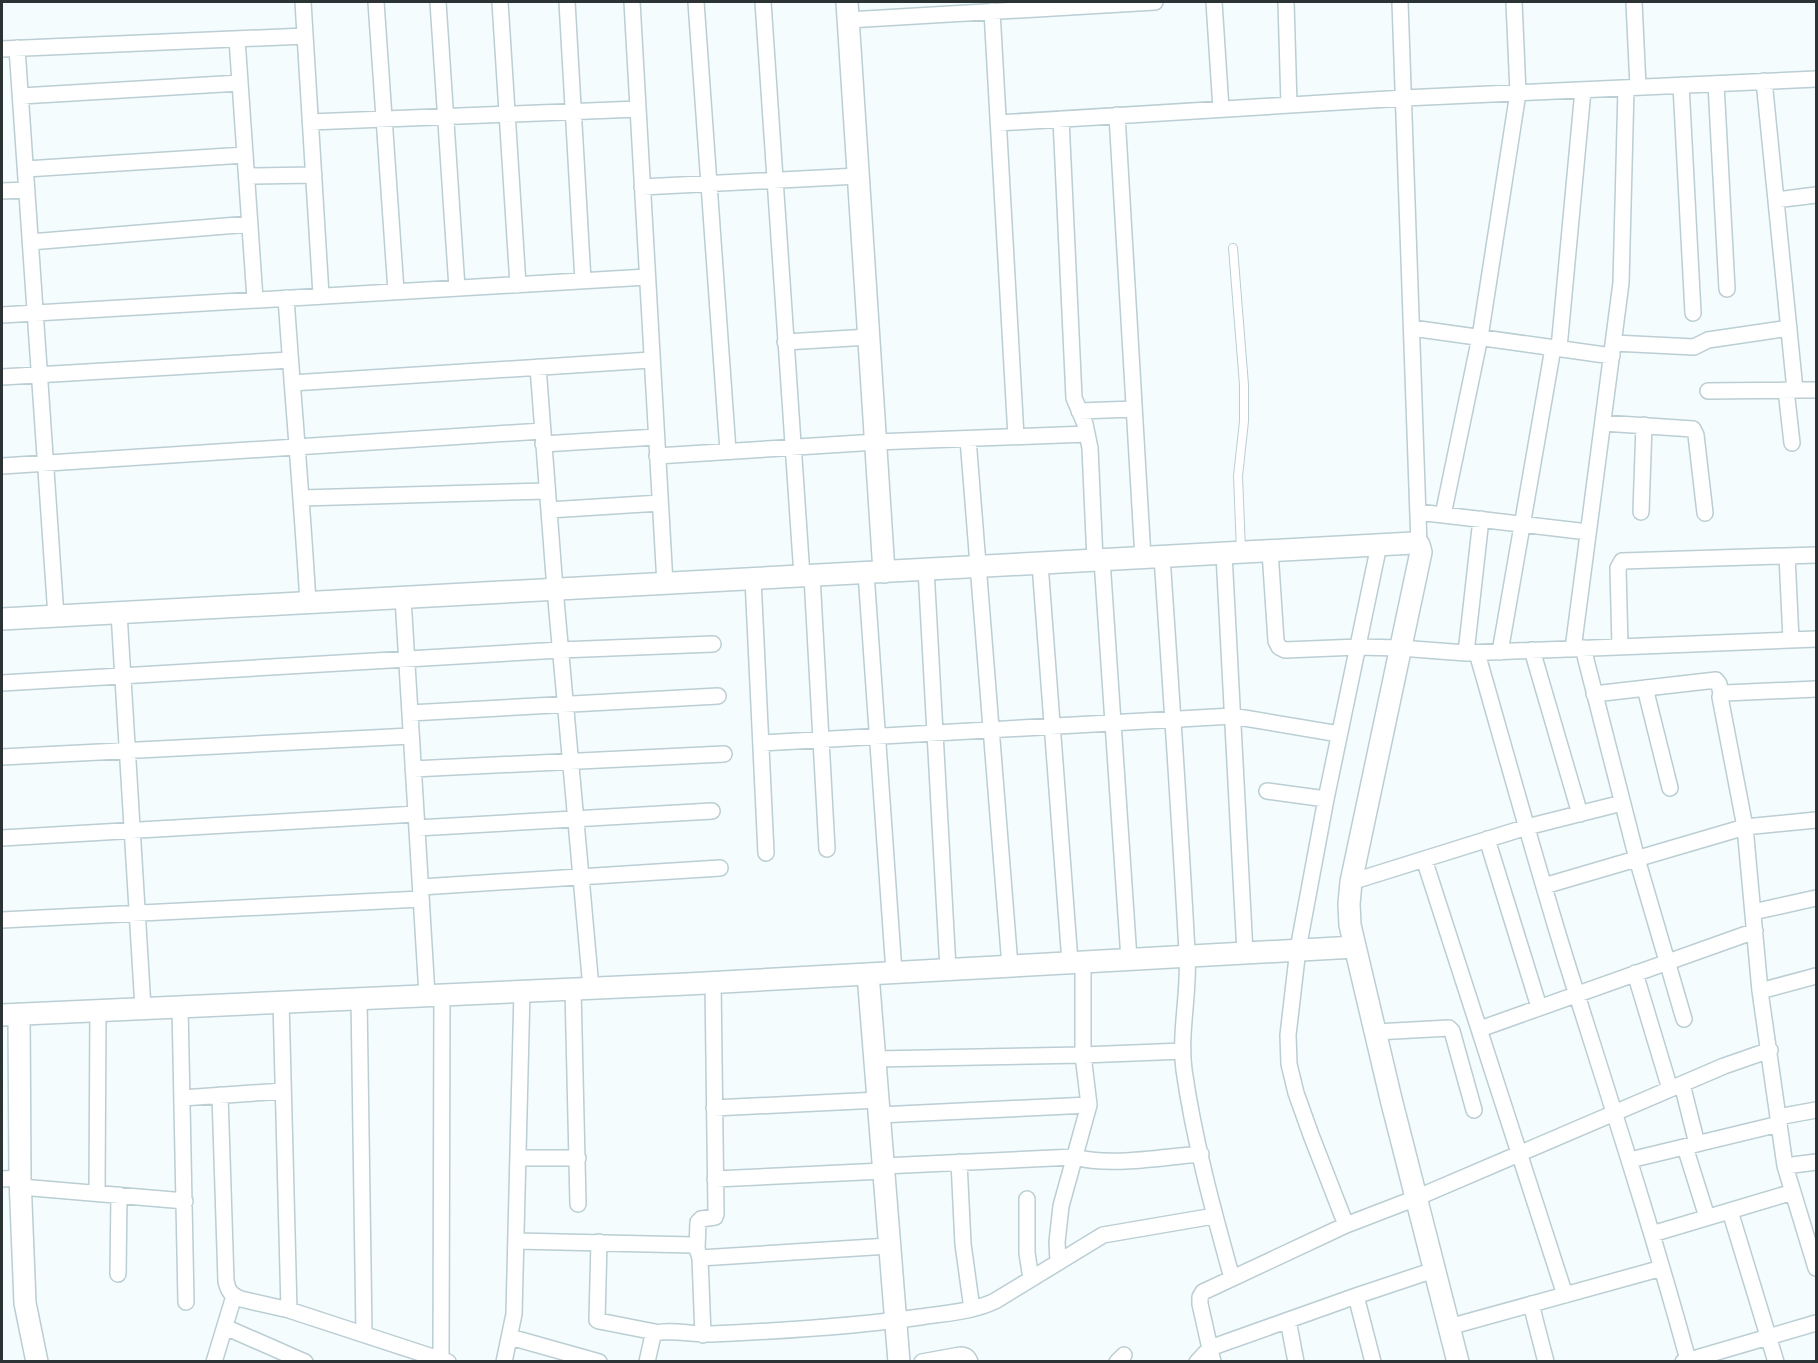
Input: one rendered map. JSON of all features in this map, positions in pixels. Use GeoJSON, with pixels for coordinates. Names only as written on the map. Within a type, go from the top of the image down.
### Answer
{"type":"FeatureCollection","features":[{"type":"Feature","properties":{"kind":"street"},"geometry":{"type":"LineString","coordinates":[[303,2],[321,296]]}},
{"type":"Feature","properties":{"kind":"street"},"geometry":{"type":"LineString","coordinates":[[376,2],[396,291]]}},
{"type":"Feature","properties":{"kind":"street"},"geometry":{"type":"LineString","coordinates":[[438,2],[457,288]]}},
{"type":"Feature","properties":{"kind":"street"},"geometry":{"type":"LineString","coordinates":[[500,2],[518,285]]}},
{"type":"Feature","properties":{"kind":"street"},"geometry":{"type":"LineString","coordinates":[[567,2],[583,281]]}},
{"type":"Feature","properties":{"kind":"street"},"geometry":{"type":"LineString","coordinates":[[632,2],[665,584]]}},
{"type":"Feature","properties":{"kind":"street"},"geometry":{"type":"LineString","coordinates":[[696,2],[728,452]]}},
{"type":"Feature","properties":{"kind":"street"},"geometry":{"type":"LineString","coordinates":[[763,2],[792,447],[807,576],[821,741],[827,849]]}},
{"type":"Feature","properties":{"kind":"street"},"geometry":{"type":"LineString","coordinates":[[894,972],[878,738],[875,572],[876,442],[848,11],[958,7],[992,11],[1027,5],[1155,2]]}},
{"type":"Feature","properties":{"kind":"street"},"geometry":{"type":"LineString","coordinates":[[1214,2],[1221,109]]}},
{"type":"Feature","properties":{"kind":"street"},"geometry":{"type":"LineString","coordinates":[[1286,2],[1289,105]]}},
{"type":"Feature","properties":{"kind":"street"},"geometry":{"type":"LineString","coordinates":[[1400,2],[1420,552],[1351,882],[1349,904],[1350,925],[1355,947],[1458,1362]]}},
{"type":"Feature","properties":{"kind":"street"},"geometry":{"type":"LineString","coordinates":[[1443,515],[1480,337],[1518,93],[1515,2]]}},
{"type":"Feature","properties":{"kind":"street"},"geometry":{"type":"LineString","coordinates":[[1634,2],[1632,88],[1621,283],[1588,532],[1578,649],[1594,694],[1636,859],[1684,1019]]}},
{"type":"Feature","properties":{"kind":"street"},"geometry":{"type":"LineString","coordinates":[[992,11],[1016,437]]}},
{"type":"Feature","properties":{"kind":"street"},"geometry":{"type":"LineString","coordinates":[[2,49],[305,36]]}},
{"type":"Feature","properties":{"kind":"street"},"geometry":{"type":"LineString","coordinates":[[237,39],[255,299]]}},
{"type":"Feature","properties":{"kind":"street"},"geometry":{"type":"LineString","coordinates":[[17,48],[56,616]]}},
{"type":"Feature","properties":{"kind":"street"},"geometry":{"type":"LineString","coordinates":[[998,123],[1404,98],[1816,79]]}},
{"type":"Feature","properties":{"kind":"street"},"geometry":{"type":"LineString","coordinates":[[1764,81],[1789,328],[1792,443]]}},
{"type":"Feature","properties":{"kind":"street"},"geometry":{"type":"LineString","coordinates":[[21,96],[240,83]]}},
{"type":"Feature","properties":{"kind":"street"},"geometry":{"type":"LineString","coordinates":[[1716,84],[1727,289]]}},
{"type":"Feature","properties":{"kind":"street"},"geometry":{"type":"LineString","coordinates":[[1681,85],[1693,313]]}},
{"type":"Feature","properties":{"kind":"street"},"geometry":{"type":"LineString","coordinates":[[1500,652],[1556,348],[1583,90]]}},
{"type":"Feature","properties":{"kind":"street"},"geometry":{"type":"LineString","coordinates":[[310,122],[638,109]]}},
{"type":"Feature","properties":{"kind":"street"},"geometry":{"type":"LineString","coordinates":[[1117,116],[1134,409],[1173,720],[1188,956],[1183,1051],[1191,1108],[1214,1216],[1232,1278]]}},
{"type":"Feature","properties":{"kind":"street"},"geometry":{"type":"LineString","coordinates":[[1061,119],[1074,398],[1088,434],[1090,448],[1129,959]]}},
{"type":"Feature","properties":{"kind":"street"},"geometry":{"type":"LineString","coordinates":[[26,169],[245,155]]}},
{"type":"Feature","properties":{"kind":"street"},"geometry":{"type":"LineString","coordinates":[[247,176],[314,175]]}},
{"type":"Feature","properties":{"kind":"street"},"geometry":{"type":"LineString","coordinates":[[642,187],[858,176]]}},
{"type":"Feature","properties":{"kind":"street"},"geometry":{"type":"LineString","coordinates":[[2,191],[27,190]]}},
{"type":"Feature","properties":{"kind":"street"},"geometry":{"type":"LineString","coordinates":[[1776,200],[1816,195]]}},
{"type":"Feature","properties":{"kind":"street"},"geometry":{"type":"LineString","coordinates":[[30,242],[250,224]]}},
{"type":"Feature","properties":{"kind":"street"},"geometry":{"type":"LineString","coordinates":[[2,315],[647,278]]}},
{"type":"Feature","properties":{"kind":"street"},"geometry":{"type":"LineString","coordinates":[[286,298],[308,603]]}},
{"type":"Feature","properties":{"kind":"street"},"geometry":{"type":"LineString","coordinates":[[1412,328],[1556,348],[1613,350],[1694,347],[1708,340],[1789,328]]}},
{"type":"Feature","properties":{"kind":"street"},"geometry":{"type":"LineString","coordinates":[[785,342],[869,337]]}},
{"type":"Feature","properties":{"kind":"street"},"geometry":{"type":"LineString","coordinates":[[2,377],[290,360]]}},
{"type":"Feature","properties":{"kind":"street"},"geometry":{"type":"LineString","coordinates":[[292,383],[651,360]]}},
{"type":"Feature","properties":{"kind":"street"},"geometry":{"type":"LineString","coordinates":[[538,367],[560,650],[581,877],[582,988],[578,1204]]}},
{"type":"Feature","properties":{"kind":"street"},"geometry":{"type":"LineString","coordinates":[[1708,391],[1816,390]]}},
{"type":"Feature","properties":{"kind":"street"},"geometry":{"type":"LineString","coordinates":[[1078,411],[1134,409]]}},
{"type":"Feature","properties":{"kind":"street"},"geometry":{"type":"LineString","coordinates":[[1603,423],[1690,428],[1695,431],[1705,513]]}},
{"type":"Feature","properties":{"kind":"street"},"geometry":{"type":"LineString","coordinates":[[1641,512],[1644,425]]}},
{"type":"Feature","properties":{"kind":"street"},"geometry":{"type":"LineString","coordinates":[[657,456],[876,442],[1088,434]]}},
{"type":"Feature","properties":{"kind":"street"},"geometry":{"type":"LineString","coordinates":[[2,466],[296,447],[543,437],[656,437]]}},
{"type":"Feature","properties":{"kind":"street"},"geometry":{"type":"LineString","coordinates":[[968,439],[1010,966]]}},
{"type":"Feature","properties":{"kind":"street"},"geometry":{"type":"LineString","coordinates":[[302,498],[547,491]]}},
{"type":"Feature","properties":{"kind":"street"},"geometry":{"type":"LineString","coordinates":[[549,510],[660,503]]}},
{"type":"Feature","properties":{"kind":"street"},"geometry":{"type":"LineString","coordinates":[[1418,512],[1588,532]]}},
{"type":"Feature","properties":{"kind":"street"},"geometry":{"type":"LineString","coordinates":[[1481,519],[1471,653],[1630,1160],[1662,1268],[1685,1361],[1716,1357],[1769,1336],[1816,1323]]}},
{"type":"Feature","properties":{"kind":"street"},"geometry":{"type":"LineString","coordinates":[[2,619],[1413,543],[1419,545]]}},
{"type":"Feature","properties":{"kind":"street"},"geometry":{"type":"LineString","coordinates":[[1346,1225],[1296,1093],[1289,1064],[1288,1035],[1298,949],[1326,799],[1379,545]]}},
{"type":"Feature","properties":{"kind":"street"},"geometry":{"type":"LineString","coordinates":[[1270,551],[1276,641],[1279,647],[1285,650],[1358,647],[1471,653],[1816,639]]}},
{"type":"Feature","properties":{"kind":"street"},"geometry":{"type":"LineString","coordinates":[[1233,553],[1232,716],[1245,953]]}},
{"type":"Feature","properties":{"kind":"street"},"geometry":{"type":"LineString","coordinates":[[1620,647],[1617,568],[1622,561],[1816,555]]}},
{"type":"Feature","properties":{"kind":"street"},"geometry":{"type":"LineString","coordinates":[[1787,556],[1791,640]]}},
{"type":"Feature","properties":{"kind":"street"},"geometry":{"type":"LineString","coordinates":[[1040,564],[1052,727],[1077,962],[1089,1105],[1061,1206],[1057,1242],[1058,1262]]}},
{"type":"Feature","properties":{"kind":"street"},"geometry":{"type":"LineString","coordinates":[[926,569],[948,969]]}},
{"type":"Feature","properties":{"kind":"street"},"geometry":{"type":"LineString","coordinates":[[753,579],[766,853]]}},
{"type":"Feature","properties":{"kind":"street"},"geometry":{"type":"LineString","coordinates":[[220,1095],[228,1290],[234,1296],[290,1310],[445,1360],[435,995],[421,893],[403,598]]}},
{"type":"Feature","properties":{"kind":"street"},"geometry":{"type":"LineString","coordinates":[[119,613],[143,1008]]}},
{"type":"Feature","properties":{"kind":"street"},"geometry":{"type":"LineString","coordinates":[[2,683],[560,650],[713,644]]}},
{"type":"Feature","properties":{"kind":"street"},"geometry":{"type":"LineString","coordinates":[[1532,650],[1581,814]]}},
{"type":"Feature","properties":{"kind":"street"},"geometry":{"type":"LineString","coordinates":[[1594,694],[1716,680],[1719,684],[1745,827],[1760,991],[1785,1166],[1813,1244],[1816,1268]]}},
{"type":"Feature","properties":{"kind":"street"},"geometry":{"type":"LineString","coordinates":[[1645,688],[1670,788]]}},
{"type":"Feature","properties":{"kind":"street"},"geometry":{"type":"LineString","coordinates":[[1721,694],[1759,690],[1816,689]]}},
{"type":"Feature","properties":{"kind":"street"},"geometry":{"type":"LineString","coordinates":[[410,713],[718,696]]}},
{"type":"Feature","properties":{"kind":"street"},"geometry":{"type":"LineString","coordinates":[[761,743],[1232,716],[1340,734]]}},
{"type":"Feature","properties":{"kind":"street"},"geometry":{"type":"LineString","coordinates":[[2,758],[411,736]]}},
{"type":"Feature","properties":{"kind":"street"},"geometry":{"type":"LineString","coordinates":[[413,769],[724,754]]}},
{"type":"Feature","properties":{"kind":"street"},"geometry":{"type":"LineString","coordinates":[[1267,791],[1326,799]]}},
{"type":"Feature","properties":{"kind":"street"},"geometry":{"type":"LineString","coordinates":[[1351,882],[1527,827],[1622,803]]}},
{"type":"Feature","properties":{"kind":"street"},"geometry":{"type":"LineString","coordinates":[[2,838],[416,821],[576,819],[712,811]]}},
{"type":"Feature","properties":{"kind":"street"},"geometry":{"type":"LineString","coordinates":[[1544,886],[1745,827],[1816,820]]}},
{"type":"Feature","properties":{"kind":"street"},"geometry":{"type":"LineString","coordinates":[[1487,839],[1539,1007]]}},
{"type":"Feature","properties":{"kind":"street"},"geometry":{"type":"LineString","coordinates":[[1424,859],[1565,1295]]}},
{"type":"Feature","properties":{"kind":"street"},"geometry":{"type":"LineString","coordinates":[[2,920],[421,893],[581,877],[720,868]]}},
{"type":"Feature","properties":{"kind":"street"},"geometry":{"type":"LineString","coordinates":[[1753,912],[1816,898]]}},
{"type":"Feature","properties":{"kind":"street"},"geometry":{"type":"LineString","coordinates":[[1480,1029],[1755,931]]}},
{"type":"Feature","properties":{"kind":"street"},"geometry":{"type":"LineString","coordinates":[[37,1362],[25,1303],[14,1181],[10,1014],[713,982],[1355,947]]}},
{"type":"Feature","properties":{"kind":"street"},"geometry":{"type":"LineString","coordinates":[[1635,973],[1676,1086],[1707,1217]]}},
{"type":"Feature","properties":{"kind":"street"},"geometry":{"type":"LineString","coordinates":[[868,974],[899,1362]]}},
{"type":"Feature","properties":{"kind":"street"},"geometry":{"type":"LineString","coordinates":[[1760,991],[1816,976]]}},
{"type":"Feature","properties":{"kind":"street"},"geometry":{"type":"LineString","coordinates":[[703,1335],[698,1222],[701,1219],[715,1217],[716,1214],[713,982]]}},
{"type":"Feature","properties":{"kind":"street"},"geometry":{"type":"LineString","coordinates":[[504,1362],[514,1314],[522,991]]}},
{"type":"Feature","properties":{"kind":"street"},"geometry":{"type":"LineString","coordinates":[[359,998],[364,1334]]}},
{"type":"Feature","properties":{"kind":"street"},"geometry":{"type":"LineString","coordinates":[[281,1002],[290,1310]]}},
{"type":"Feature","properties":{"kind":"street"},"geometry":{"type":"LineString","coordinates":[[180,1006],[186,1302]]}},
{"type":"Feature","properties":{"kind":"street"},"geometry":{"type":"LineString","coordinates":[[97,1193],[98,1010]]}},
{"type":"Feature","properties":{"kind":"street"},"geometry":{"type":"LineString","coordinates":[[1376,1032],[1449,1028],[1452,1031],[1474,1110]]}},
{"type":"Feature","properties":{"kind":"street"},"geometry":{"type":"LineString","coordinates":[[1212,1355],[1200,1305],[1200,1294],[1346,1225],[1416,1198],[1724,1066],[1770,1050]]}},
{"type":"Feature","properties":{"kind":"street"},"geometry":{"type":"LineString","coordinates":[[875,1059],[1183,1051]]}},
{"type":"Feature","properties":{"kind":"street"},"geometry":{"type":"LineString","coordinates":[[182,1098],[283,1091]]}},
{"type":"Feature","properties":{"kind":"street"},"geometry":{"type":"LineString","coordinates":[[714,1108],[1089,1105]]}},
{"type":"Feature","properties":{"kind":"street"},"geometry":{"type":"LineString","coordinates":[[1630,1160],[1816,1110]]}},
{"type":"Feature","properties":{"kind":"street"},"geometry":{"type":"LineString","coordinates":[[715,1179],[960,1162],[1074,1157],[1094,1162],[1113,1162],[1201,1154]]}},
{"type":"Feature","properties":{"kind":"street"},"geometry":{"type":"LineString","coordinates":[[518,1158],[578,1158]]}},
{"type":"Feature","properties":{"kind":"street"},"geometry":{"type":"LineString","coordinates":[[960,1162],[963,1244],[972,1310]]}},
{"type":"Feature","properties":{"kind":"street"},"geometry":{"type":"LineString","coordinates":[[1785,1166],[1816,1162]]}},
{"type":"Feature","properties":{"kind":"street"},"geometry":{"type":"LineString","coordinates":[[14,1181],[97,1193],[185,1201]]}},
{"type":"Feature","properties":{"kind":"street"},"geometry":{"type":"LineString","coordinates":[[1652,1234],[1793,1191]]}},
{"type":"Feature","properties":{"kind":"street"},"geometry":{"type":"LineString","coordinates":[[118,1274],[119,1195]]}},
{"type":"Feature","properties":{"kind":"street"},"geometry":{"type":"LineString","coordinates":[[1027,1199],[1027,1253],[1031,1279]]}},
{"type":"Feature","properties":{"kind":"street"},"geometry":{"type":"LineString","coordinates":[[1730,1210],[1776,1362]]}},
{"type":"Feature","properties":{"kind":"street"},"geometry":{"type":"LineString","coordinates":[[599,1242],[597,1320],[656,1332],[703,1335],[895,1321],[972,1310],[995,1300],[1103,1235],[1214,1216]]}},
{"type":"Feature","properties":{"kind":"street"},"geometry":{"type":"LineString","coordinates":[[516,1241],[687,1244],[693,1245],[699,1254]]}},
{"type":"Feature","properties":{"kind":"street"},"geometry":{"type":"LineString","coordinates":[[699,1254],[889,1246]]}},
{"type":"Feature","properties":{"kind":"street"},"geometry":{"type":"LineString","coordinates":[[1449,1328],[1662,1268]]}},
{"type":"Feature","properties":{"kind":"street"},"geometry":{"type":"LineString","coordinates":[[1197,1362],[1288,1320],[1434,1270]]}},
{"type":"Feature","properties":{"kind":"street"},"geometry":{"type":"LineString","coordinates":[[214,1362],[234,1296]]}},
{"type":"Feature","properties":{"kind":"street"},"geometry":{"type":"LineString","coordinates":[[1356,1296],[1373,1362]]}},
{"type":"Feature","properties":{"kind":"street"},"geometry":{"type":"LineString","coordinates":[[1531,1305],[1546,1362]]}},
{"type":"Feature","properties":{"kind":"street"},"geometry":{"type":"LineString","coordinates":[[1288,1320],[1296,1362]]}},
{"type":"Feature","properties":{"kind":"street"},"geometry":{"type":"LineString","coordinates":[[225,1327],[305,1362]]}},
{"type":"Feature","properties":{"kind":"street"},"geometry":{"type":"LineString","coordinates":[[647,1362],[653,1335],[656,1332]]}},
{"type":"Feature","properties":{"kind":"street"},"geometry":{"type":"LineString","coordinates":[[510,1337],[555,1356],[599,1362]]}},
{"type":"Feature","properties":{"kind":"street"},"geometry":{"type":"LineString","coordinates":[[922,1362],[960,1355],[965,1355],[970,1362]]}},
{"type":"Feature","properties":{"kind":"lane"},"geometry":{"type":"LineString","coordinates":[[1233,248],[1244,386],[1244,421],[1233,553]]}}]}
